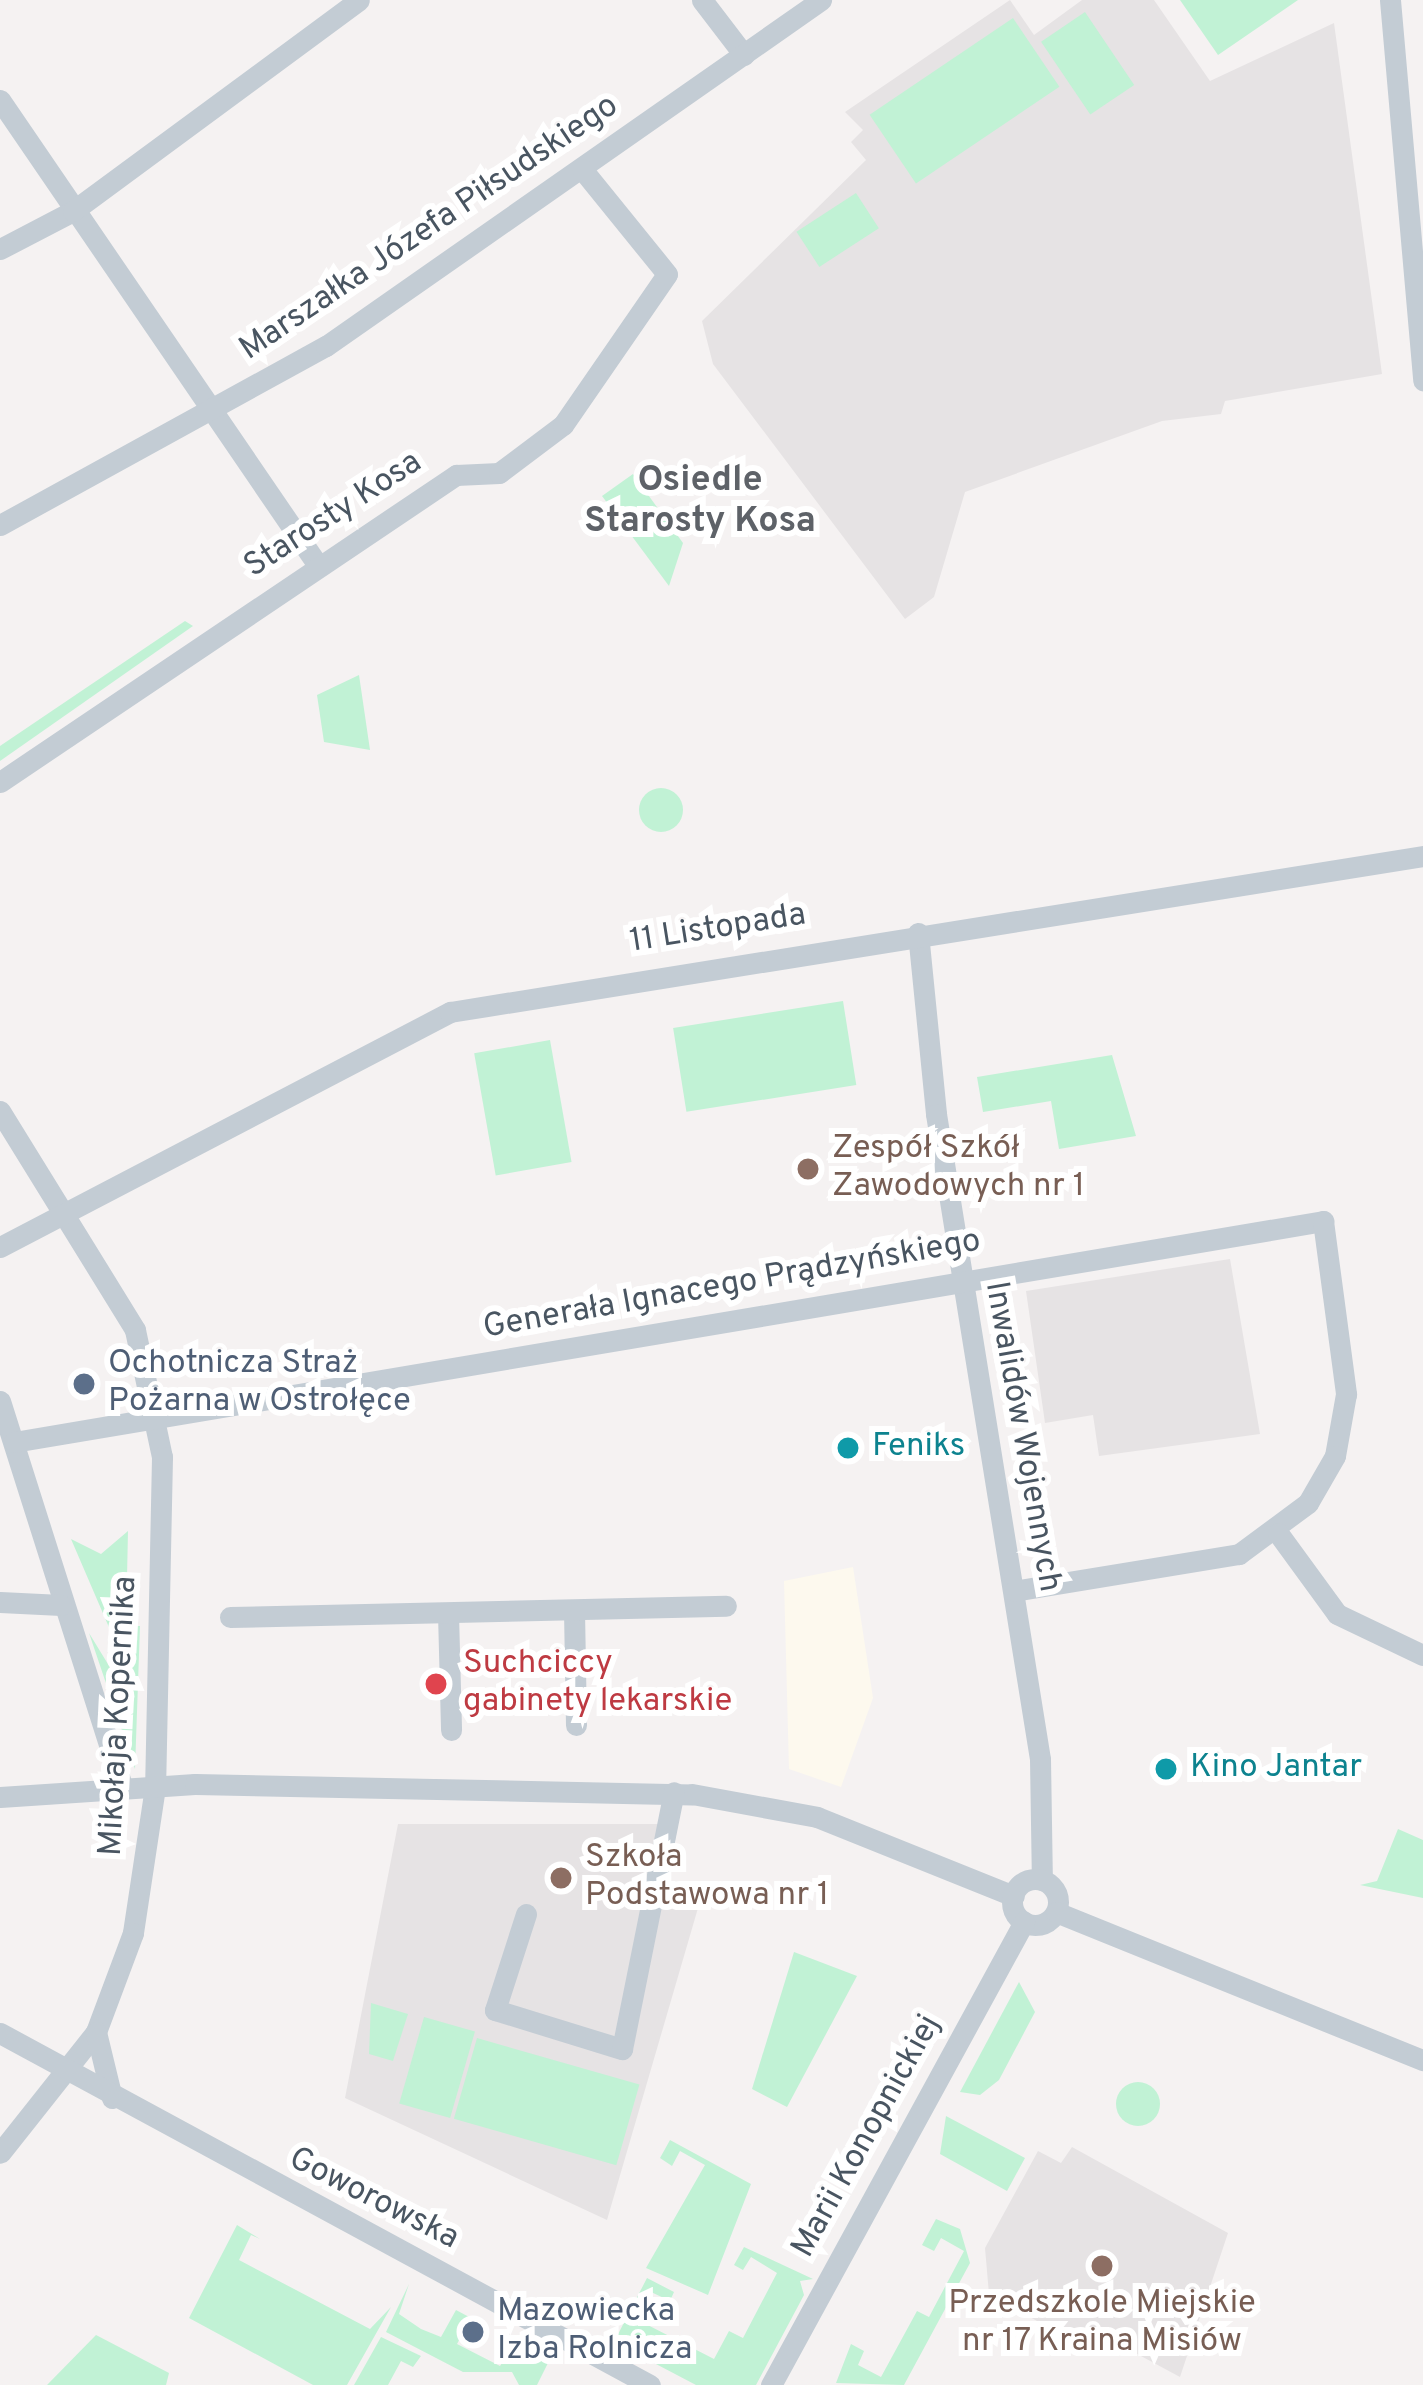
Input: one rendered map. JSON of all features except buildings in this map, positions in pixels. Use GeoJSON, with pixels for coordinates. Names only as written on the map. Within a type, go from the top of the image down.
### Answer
{"type":"FeatureCollection","features":[{"type":"Feature","properties":{"kind":"street"},"geometry":{"type":"LineString","coordinates":[[0,248],[73,211],[359,0]]}},
{"type":"Feature","properties":{"kind":"street"},"geometry":{"type":"LineString","coordinates":[[702,0],[744,55]]}},
{"type":"Feature","properties":{"kind":"street","name":"Marszałka Józefa Piłsudskiego"},"geometry":{"type":"LineString","coordinates":[[0,526],[339,338],[821,0]]}},
{"type":"Feature","properties":{"kind":"street"},"geometry":{"type":"LineString","coordinates":[[1390,0],[1423,381]]}},
{"type":"Feature","properties":{"kind":"street"},"geometry":{"type":"LineString","coordinates":[[1399,79],[1423,70]]}},
{"type":"Feature","properties":{"kind":"street"},"geometry":{"type":"LineString","coordinates":[[0,100],[317,564]]}},
{"type":"Feature","properties":{"kind":"street","name":"Starosty Kosa"},"geometry":{"type":"LineString","coordinates":[[0,782],[317,564],[456,476],[499,472],[544,440],[664,284],[663,260],[582,169]]}},
{"type":"Feature","properties":{"kind":"street","name":"11 Listopada"},"geometry":{"type":"LineString","coordinates":[[0,1247],[449,1012],[918,933],[1423,856]]}},
{"type":"Feature","properties":{"kind":"street","name":"Inwalidów Wojennych"},"geometry":{"type":"LineString","coordinates":[[918,933],[961,1280],[1014,1591],[1048,1835],[1042,1880]]}},
{"type":"Feature","properties":{"kind":"street","name":"Mikołaja Kopernika"},"geometry":{"type":"LineString","coordinates":[[0,1111],[70,1212],[135,1330],[160,1419],[155,1787],[134,1934],[96,2032],[0,2152]]}},
{"type":"Feature","properties":{"kind":"street","name":"Generała Ignacego Prądzyńskiego"},"geometry":{"type":"LineString","coordinates":[[160,1419],[1316,1216],[1326,1230],[1344,1415],[1320,1486],[1278,1533]]}},
{"type":"Feature","properties":{"kind":"street","name":"Mikołaja Kopernika"},"geometry":{"type":"LineString","coordinates":[[0,1401],[123,1789]]}},
{"type":"Feature","properties":{"kind":"street"},"geometry":{"type":"LineString","coordinates":[[14,1442],[160,1419]]}},
{"type":"Feature","properties":{"kind":"street"},"geometry":{"type":"LineString","coordinates":[[1014,1591],[1239,1554],[1278,1533],[1337,1614],[1423,1655]]}},
{"type":"Feature","properties":{"kind":"street"},"geometry":{"type":"LineString","coordinates":[[0,1603],[61,1605]]}},
{"type":"Feature","properties":{"kind":"street"},"geometry":{"type":"LineString","coordinates":[[230,1617],[726,1606]]}},
{"type":"Feature","properties":{"kind":"street"},"geometry":{"type":"LineString","coordinates":[[574,1610],[576,1725]]}},
{"type":"Feature","properties":{"kind":"street"},"geometry":{"type":"LineString","coordinates":[[448,1613],[451,1730]]}},
{"type":"Feature","properties":{"kind":"street"},"geometry":{"type":"LineString","coordinates":[[0,1797],[155,1787],[674,1792],[817,1817],[1013,1896],[1024,1922],[1056,1912],[1423,2060]]}},
{"type":"Feature","properties":{"kind":"street"},"geometry":{"type":"LineString","coordinates":[[526,1914],[495,2010],[622,2049],[674,1792]]}},
{"type":"Feature","properties":{"kind":"street"},"geometry":{"type":"LineString","coordinates":[[1013,1896],[1042,1880],[1056,1912]]}},
{"type":"Feature","properties":{"kind":"street","name":"Marii Konopnickiej"},"geometry":{"type":"LineString","coordinates":[[771,2385],[1024,1922]]}},
{"type":"Feature","properties":{"kind":"street"},"geometry":{"type":"LineString","coordinates":[[96,2032],[112,2098]]}},
{"type":"Feature","properties":{"kind":"street","name":"Goworowska"},"geometry":{"type":"LineString","coordinates":[[0,2033],[112,2098],[650,2385]]}},
{"type":"Feature","properties":{"kind":"shaded area"},"geometry":{"type":"Polygon","coordinates":[[[1010,0],[1034,35],[1082,0],[1154,0],[1210,81],[1334,23],[1382,374],[1225,401],[1221,414],[1162,421],[965,492],[934,597],[905,619],[713,364],[702,321],[866,160],[851,142],[863,130],[845,112],[1010,0]]]}},
{"type":"Feature","properties":{"kind":"shaded area"},"geometry":{"type":"Polygon","coordinates":[[[1230,1259],[1260,1434],[1099,1456],[1093,1415],[1045,1423],[1026,1291],[1230,1259]]]}},
{"type":"Feature","properties":{"kind":"shaded area"},"geometry":{"type":"Polygon","coordinates":[[[853,1567],[873,1698],[841,1787],[789,1769],[784,1581],[853,1567]]]}},
{"type":"Feature","properties":{"kind":"shaded area"},"geometry":{"type":"Polygon","coordinates":[[[398,1824],[678,1824],[665,1898],[698,1908],[607,2220],[345,2098],[398,1824]]]}},
{"type":"Feature","properties":{"kind":"shaded area","name":"Przedszkole Miejskie nr 17 Kraina Misiów"},"geometry":{"type":"Polygon","coordinates":[[[1072,2147],[1228,2233],[1180,2377],[1100,2334],[1071,2340],[989,2294],[985,2248],[1038,2151],[1061,2163],[1072,2147]]]}},
{"type":"Feature","properties":{"kind":"green space"},"geometry":{"type":"Polygon","coordinates":[[[1180,0],[1298,0],[1218,55],[1180,0]]]}},
{"type":"Feature","properties":{"kind":"green space"},"geometry":{"type":"Polygon","coordinates":[[[1085,12],[1134,85],[1090,115],[1041,42],[1085,12]]]}},
{"type":"Feature","properties":{"kind":"green space"},"geometry":{"type":"Polygon","coordinates":[[[1013,18],[1059,87],[916,184],[870,115],[1013,18]]]}},
{"type":"Feature","properties":{"kind":"green space"},"geometry":{"type":"Polygon","coordinates":[[[856,193],[879,228],[819,267],[796,232],[856,193]]]}},
{"type":"Feature","properties":{"kind":"green space"},"geometry":{"type":"Polygon","coordinates":[[[633,474],[683,543],[669,586],[602,496],[633,474]]]}},
{"type":"Feature","properties":{"kind":"green space"},"geometry":{"type":"Polygon","coordinates":[[[185,621],[193,626],[0,761],[0,746],[185,621]]]}},
{"type":"Feature","properties":{"kind":"green space"},"geometry":{"type":"Polygon","coordinates":[[[359,675],[370,750],[324,742],[317,695],[359,675]]]}},
{"type":"Feature","properties":{"kind":"green space"},"geometry":{"type":"Polygon","coordinates":[[[661,788],[676,795],[683,810],[676,825],[661,832],[646,825],[639,810],[646,795],[661,788]]]}},
{"type":"Feature","properties":{"kind":"green space"},"geometry":{"type":"Polygon","coordinates":[[[843,1001],[856,1085],[686,1112],[673,1028],[843,1001]]]}},
{"type":"Feature","properties":{"kind":"green space"},"geometry":{"type":"Polygon","coordinates":[[[550,1040],[572,1162],[496,1175],[474,1053],[550,1040]]]}},
{"type":"Feature","properties":{"kind":"green space"},"geometry":{"type":"Polygon","coordinates":[[[1112,1055],[1136,1136],[1059,1149],[1051,1101],[983,1112],[977,1077],[1112,1055]]]}},
{"type":"Feature","properties":{"kind":"green space"},"geometry":{"type":"Polygon","coordinates":[[[128,1531],[126,1624],[111,1632],[71,1539],[101,1554],[128,1531]]]}},
{"type":"Feature","properties":{"kind":"green space"},"geometry":{"type":"Polygon","coordinates":[[[131,1626],[140,1626],[135,1769],[89,1633],[125,1692],[131,1626]]]}},
{"type":"Feature","properties":{"kind":"green space"},"geometry":{"type":"Polygon","coordinates":[[[1398,1829],[1423,1840],[1423,1898],[1360,1885],[1377,1881],[1398,1829]]]}},
{"type":"Feature","properties":{"kind":"green space"},"geometry":{"type":"Polygon","coordinates":[[[794,1952],[857,1976],[787,2107],[752,2089],[794,1952]]]}},
{"type":"Feature","properties":{"kind":"green space"},"geometry":{"type":"Polygon","coordinates":[[[1019,1982],[1035,2012],[999,2080],[980,2095],[960,2092],[1019,1982]]]}},
{"type":"Feature","properties":{"kind":"green space"},"geometry":{"type":"Polygon","coordinates":[[[371,2003],[408,2014],[393,2061],[369,2054],[371,2003]]]}},
{"type":"Feature","properties":{"kind":"green space"},"geometry":{"type":"Polygon","coordinates":[[[424,2017],[475,2032],[450,2118],[399,2104],[424,2017]]]}},
{"type":"Feature","properties":{"kind":"green space"},"geometry":{"type":"Polygon","coordinates":[[[477,2038],[639,2085],[616,2165],[454,2119],[477,2038]]]}},
{"type":"Feature","properties":{"kind":"green space"},"geometry":{"type":"Polygon","coordinates":[[[1138,2082],[1154,2088],[1160,2104],[1154,2120],[1138,2126],[1122,2120],[1116,2104],[1122,2088],[1138,2082]]]}},
{"type":"Feature","properties":{"kind":"green space"},"geometry":{"type":"Polygon","coordinates":[[[946,2116],[1025,2158],[1007,2191],[940,2154],[946,2116]]]}},
{"type":"Feature","properties":{"kind":"green space"},"geometry":{"type":"Polygon","coordinates":[[[670,2140],[751,2184],[708,2295],[646,2268],[705,2165],[680,2151],[672,2166],[660,2158],[670,2140]]]}},
{"type":"Feature","properties":{"kind":"green space"},"geometry":{"type":"Polygon","coordinates":[[[936,2219],[960,2229],[970,2263],[904,2385],[836,2383],[851,2344],[864,2351],[858,2365],[881,2377],[917,2311],[929,2317],[964,2251],[941,2238],[934,2251],[922,2245],[936,2219]]]}},
{"type":"Feature","properties":{"kind":"green space"},"geometry":{"type":"Polygon","coordinates":[[[237,2225],[260,2239],[251,2235],[239,2260],[370,2329],[391,2307],[347,2385],[313,2385],[189,2318],[237,2225]]]}},
{"type":"Feature","properties":{"kind":"green space"},"geometry":{"type":"Polygon","coordinates":[[[744,2247],[813,2279],[800,2281],[804,2295],[756,2385],[696,2385],[614,2342],[647,2278],[674,2292],[670,2301],[649,2291],[636,2319],[714,2359],[729,2331],[743,2338],[777,2273],[751,2257],[743,2270],[734,2265],[744,2247]]]}},
{"type":"Feature","properties":{"kind":"green space"},"geometry":{"type":"Polygon","coordinates":[[[409,2284],[399,2314],[421,2329],[441,2337],[456,2310],[471,2318],[457,2344],[500,2366],[518,2338],[552,2355],[537,2385],[519,2385],[512,2372],[463,2372],[386,2332],[409,2284]]]}},
{"type":"Feature","properties":{"kind":"green space"},"geometry":{"type":"Polygon","coordinates":[[[96,2335],[169,2373],[166,2385],[47,2385],[96,2335]]]}},
{"type":"Feature","properties":{"kind":"green space"},"geometry":{"type":"Polygon","coordinates":[[[381,2337],[421,2356],[413,2367],[401,2361],[388,2385],[354,2385],[381,2337]]]}},
{"type":"Feature","properties":{"kind":"place","name":"Zespół Szkół Zawodowych nr 1"},"geometry":{"type":"Point","coordinates":[808,1169]}},
{"type":"Feature","properties":{"kind":"place","name":"Ochotnicza Straż Pożarna w Ostrołęce"},"geometry":{"type":"Point","coordinates":[84,1384]}},
{"type":"Feature","properties":{"kind":"place","name":"Feniks"},"geometry":{"type":"Point","coordinates":[848,1448]}},
{"type":"Feature","properties":{"kind":"place","name":"Suchciccy gabinety lekarskie"},"geometry":{"type":"Point","coordinates":[436,1684]}},
{"type":"Feature","properties":{"kind":"place","name":"Kino Jantar"},"geometry":{"type":"Point","coordinates":[1166,1769]}},
{"type":"Feature","properties":{"kind":"place","name":"Szkoła Podstawowa nr 1"},"geometry":{"type":"Point","coordinates":[561,1878]}},
{"type":"Feature","properties":{"kind":"place","name":"Przedszkole Miejskie nr 17 Kraina Misiów"},"geometry":{"type":"Point","coordinates":[1102,2266]}},
{"type":"Feature","properties":{"kind":"place","name":"Mazowiecka Izba Rolnicza"},"geometry":{"type":"Point","coordinates":[473,2332]}},
{"type":"Feature","properties":{"kind":"district","name":"Osiedle Starosty Kosa"},"geometry":{"type":"Point","coordinates":[700,502]}}]}
